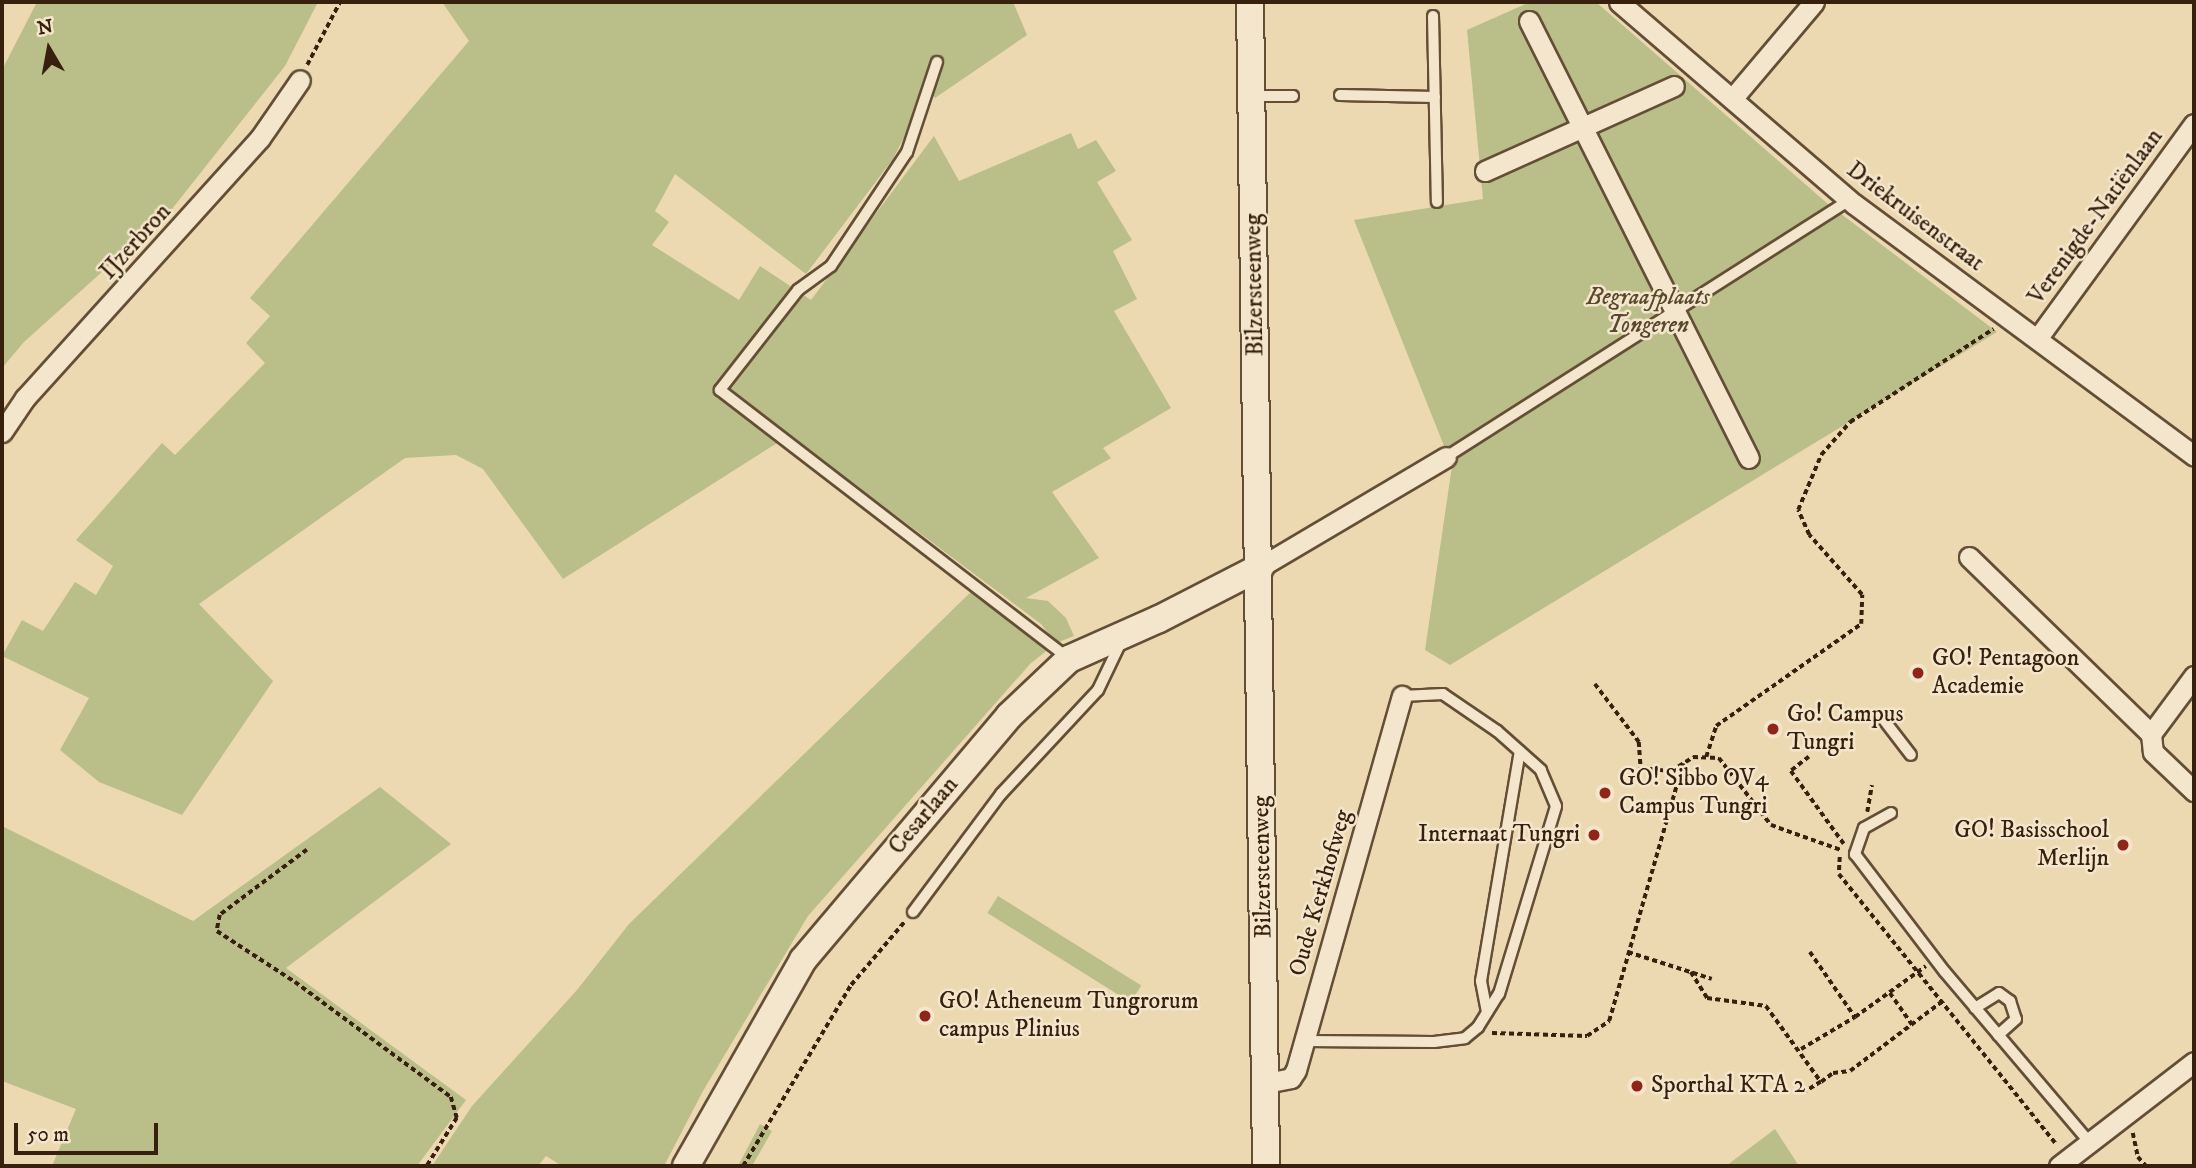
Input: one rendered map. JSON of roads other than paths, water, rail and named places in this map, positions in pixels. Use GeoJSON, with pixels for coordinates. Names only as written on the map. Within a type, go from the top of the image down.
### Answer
{"type":"FeatureCollection","features":[{"type":"Feature","properties":{"kind":"main road","name":"Bilzersteenweg"},"geometry":{"type":"LineString","coordinates":[[1250,2],[1260,567],[1266,1166]]}},
{"type":"Feature","properties":{"kind":"main road","name":"Cesarlaan"},"geometry":{"type":"LineString","coordinates":[[686,1166],[803,960],[1009,716],[1069,659],[1260,567]]}},
{"type":"Feature","properties":{"kind":"street","name":"Driekruisenstraat"},"geometry":{"type":"LineString","coordinates":[[1619,2],[1850,201],[2194,456]]}},
{"type":"Feature","properties":{"kind":"street"},"geometry":{"type":"LineString","coordinates":[[1732,99],[1814,2]]}},
{"type":"Feature","properties":{"kind":"street"},"geometry":{"type":"LineString","coordinates":[[1529,21],[1749,458]]}},
{"type":"Feature","properties":{"kind":"street","name":"IJzerbron"},"geometry":{"type":"LineString","coordinates":[[2,432],[25,398],[260,138],[300,80]]}},
{"type":"Feature","properties":{"kind":"street"},"geometry":{"type":"LineString","coordinates":[[1485,171],[1674,86]]}},
{"type":"Feature","properties":{"kind":"street","name":"Verenigde-Natiënlaan"},"geometry":{"type":"LineString","coordinates":[[2037,339],[2194,124]]}},
{"type":"Feature","properties":{"kind":"street"},"geometry":{"type":"LineString","coordinates":[[1260,567],[1446,457]]}},
{"type":"Feature","properties":{"kind":"street"},"geometry":{"type":"LineString","coordinates":[[1969,557],[2151,734],[2154,752],[2194,791]]}},
{"type":"Feature","properties":{"kind":"street"},"geometry":{"type":"LineString","coordinates":[[2151,734],[2194,676]]}},
{"type":"Feature","properties":{"kind":"street","name":"Oude Kerkhofweg"},"geometry":{"type":"LineString","coordinates":[[1266,1083],[1291,1078],[1305,1041],[1402,696]]}},
{"type":"Feature","properties":{"kind":"street"},"geometry":{"type":"LineString","coordinates":[[2064,1163],[2194,1062]]}},
{"type":"Feature","properties":{"kind":"lane"},"geometry":{"type":"LineString","coordinates":[[1433,16],[1437,202]]}},
{"type":"Feature","properties":{"kind":"lane"},"geometry":{"type":"LineString","coordinates":[[937,62],[900,164],[831,267],[799,290],[720,390],[1069,659]]}},
{"type":"Feature","properties":{"kind":"lane"},"geometry":{"type":"LineString","coordinates":[[1339,95],[1435,97]]}},
{"type":"Feature","properties":{"kind":"lane"},"geometry":{"type":"LineString","coordinates":[[1251,96],[1293,96]]}},
{"type":"Feature","properties":{"kind":"lane"},"geometry":{"type":"LineString","coordinates":[[1446,457],[1850,201]]}},
{"type":"Feature","properties":{"kind":"lane"},"geometry":{"type":"LineString","coordinates":[[913,912],[1001,794],[1098,690],[1125,633]]}},
{"type":"Feature","properties":{"kind":"lane"},"geometry":{"type":"LineString","coordinates":[[1305,1041],[1434,1042],[1465,1038],[1478,1027],[1499,994],[1556,806],[1541,770],[1520,751],[1443,694],[1402,696]]}},
{"type":"Feature","properties":{"kind":"lane"},"geometry":{"type":"LineString","coordinates":[[1884,720],[1911,755]]}},
{"type":"Feature","properties":{"kind":"lane"},"geometry":{"type":"LineString","coordinates":[[1487,1012],[1481,981],[1520,751]]}},
{"type":"Feature","properties":{"kind":"lane"},"geometry":{"type":"LineString","coordinates":[[1891,813],[1864,828],[1855,853],[1975,1008],[2090,1143]]}},
{"type":"Feature","properties":{"kind":"lane"},"geometry":{"type":"LineString","coordinates":[[1975,1008],[1999,993],[2010,1001],[2017,1019],[1998,1034]]}},
{"type":"Feature","properties":{"kind":"place","name":"GO! Pentagoon Academie"},"geometry":{"type":"Point","coordinates":[1918,673]}},
{"type":"Feature","properties":{"kind":"place","name":"Go! Campus Tungri"},"geometry":{"type":"Point","coordinates":[1773,729]}},
{"type":"Feature","properties":{"kind":"place","name":"GO! Sibbo OV4 Campus Tungri"},"geometry":{"type":"Point","coordinates":[1605,793]}},
{"type":"Feature","properties":{"kind":"place","name":"Internaat Tungri"},"geometry":{"type":"Point","coordinates":[1594,835]}},
{"type":"Feature","properties":{"kind":"place","name":"GO! Basisschool Merlijn"},"geometry":{"type":"Point","coordinates":[2123,845]}},
{"type":"Feature","properties":{"kind":"place","name":"GO! Atheneum Tungrorum campus Plinius"},"geometry":{"type":"Point","coordinates":[925,1016]}},
{"type":"Feature","properties":{"kind":"place","name":"Sporthal KTA 2"},"geometry":{"type":"Point","coordinates":[1637,1086]}},
{"type":"Feature","properties":{"kind":"park label","name":"Begraafplaats Tongeren"},"geometry":{"type":"Point","coordinates":[1648,312]}}]}
